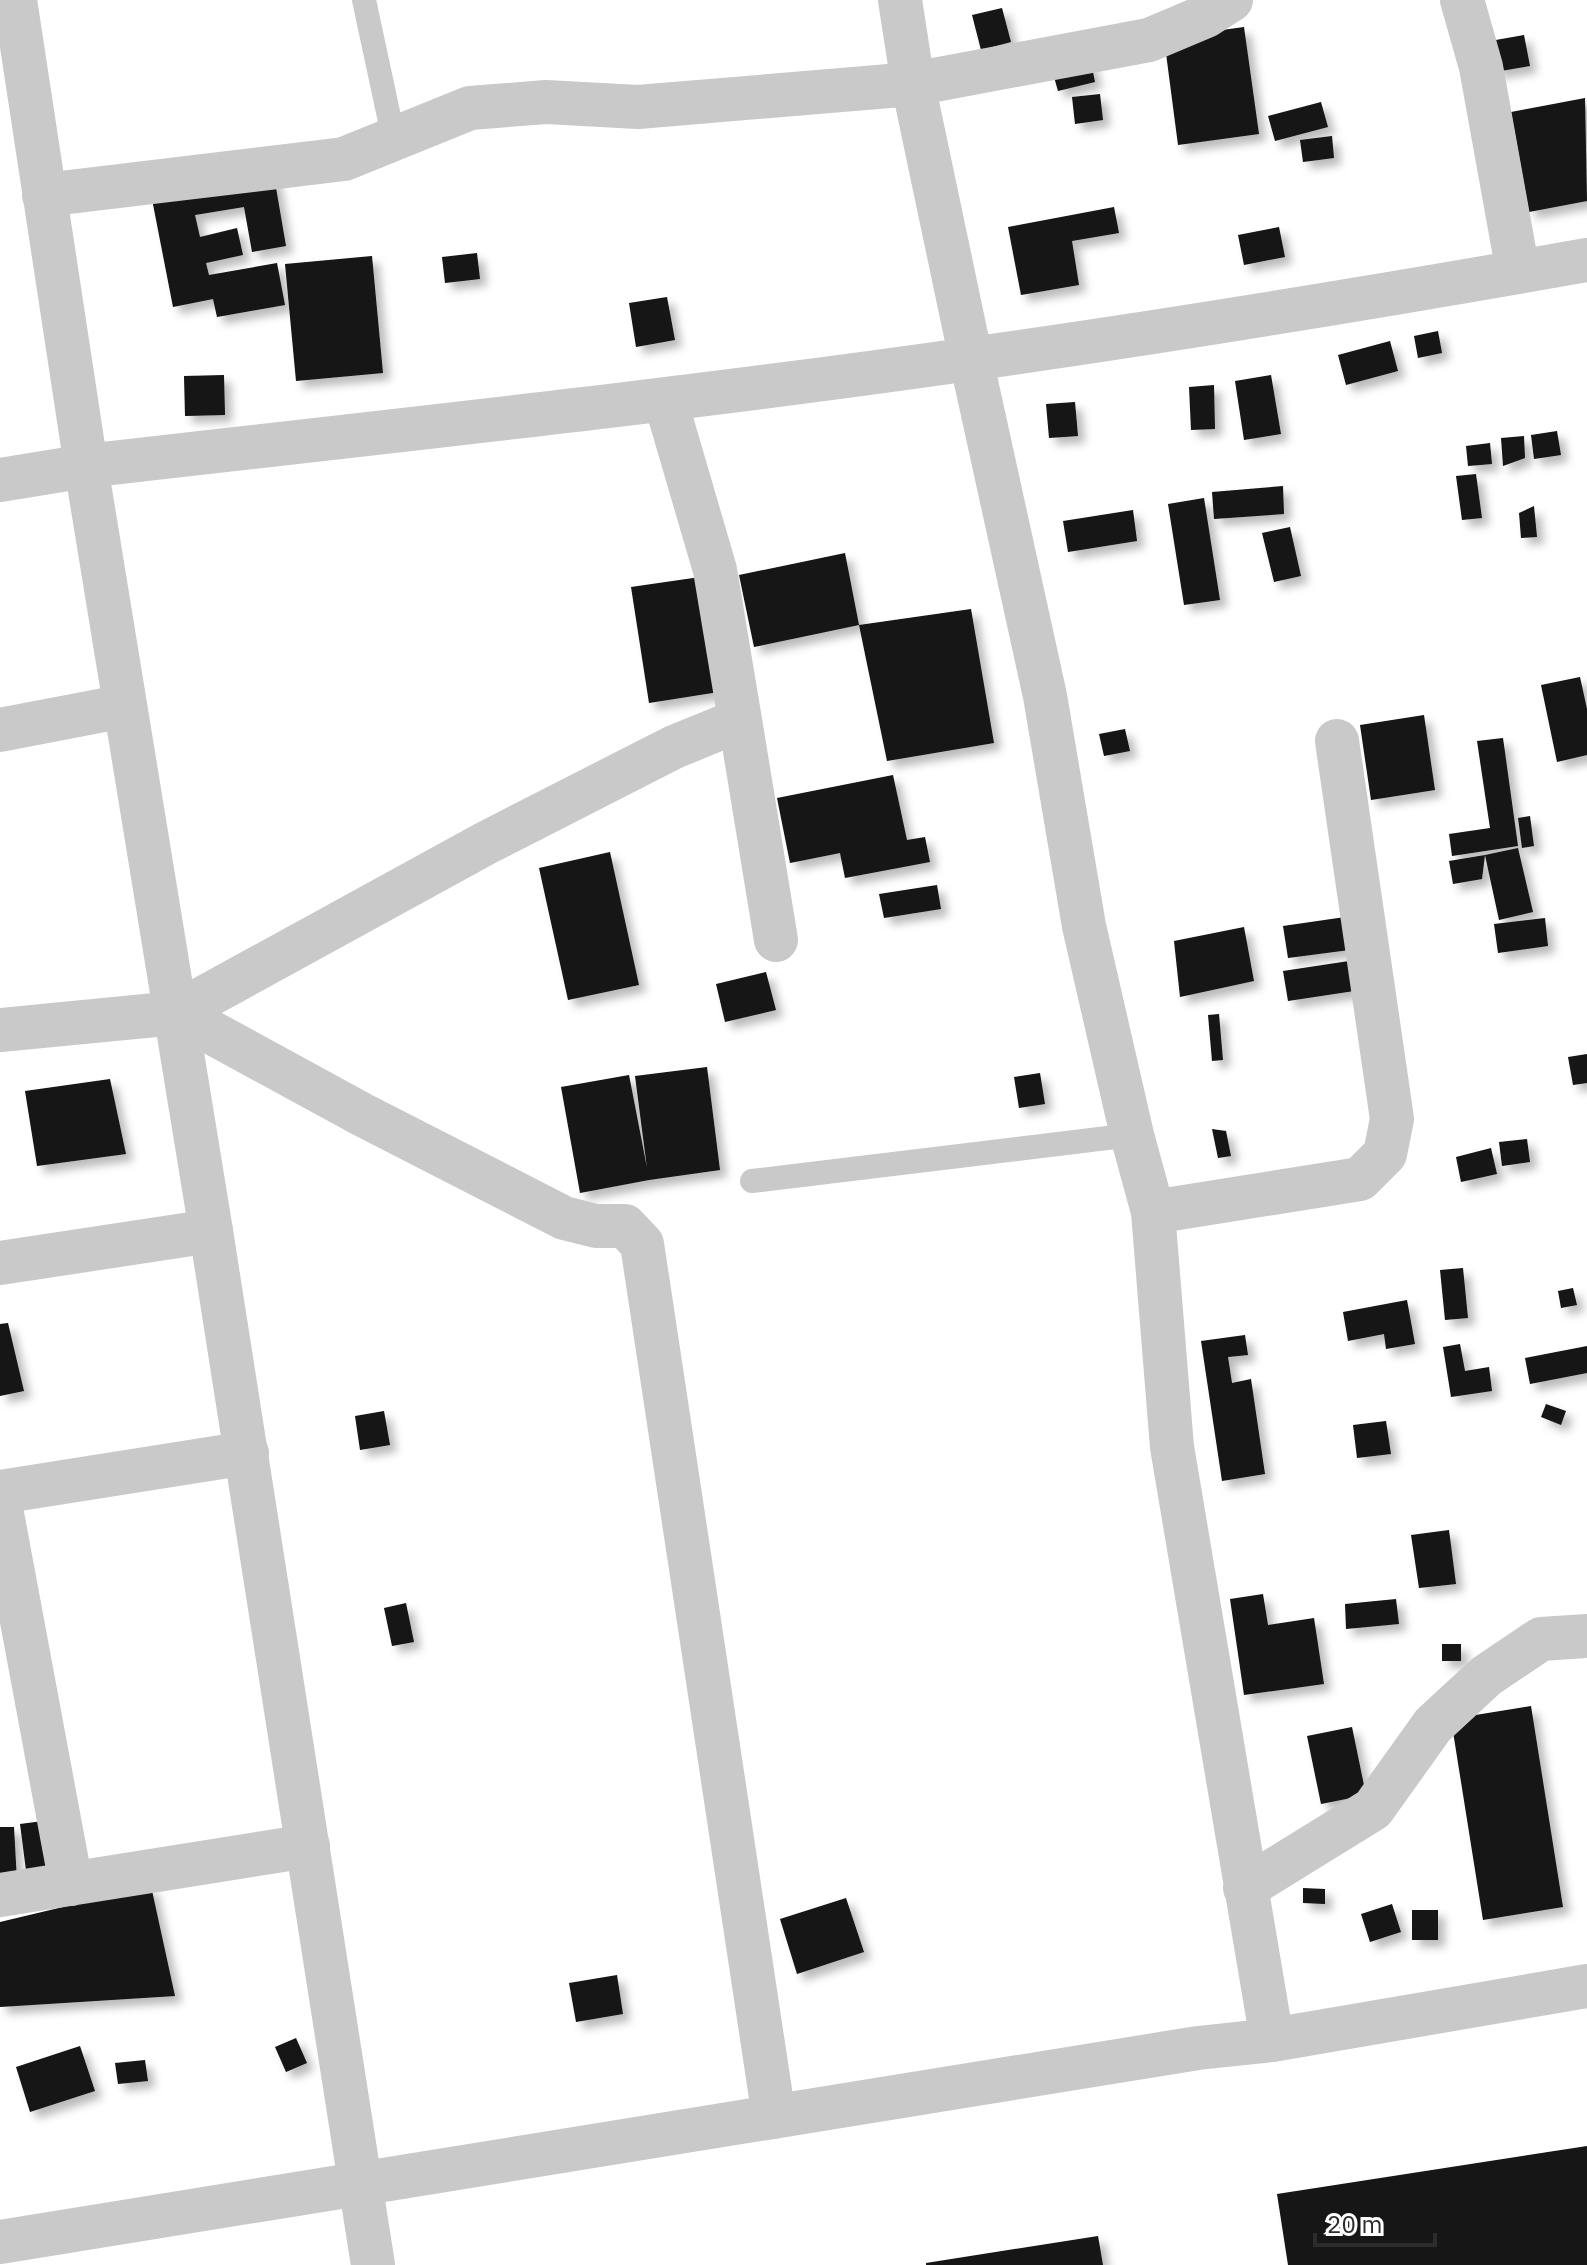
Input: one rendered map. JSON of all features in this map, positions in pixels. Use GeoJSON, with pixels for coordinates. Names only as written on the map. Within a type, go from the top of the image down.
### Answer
{"type":"FeatureCollection","features":[{"type":"Feature","properties":{"kind":"street"},"geometry":{"type":"LineString","coordinates":[[15,0],[86,466],[247,1453],[373,2265]]}},
{"type":"Feature","properties":{"kind":"street"},"geometry":{"type":"LineString","coordinates":[[900,0],[913,84],[1045,696],[1084,926],[1153,1212],[1172,1447],[1272,2040]]}},
{"type":"Feature","properties":{"kind":"street"},"geometry":{"type":"LineString","coordinates":[[44,195],[344,159],[470,108],[546,102],[638,107],[913,84],[1149,40],[1206,16],[1231,0]]}},
{"type":"Feature","properties":{"kind":"street"},"geometry":{"type":"LineString","coordinates":[[1462,0],[1481,67],[1518,272]]}},
{"type":"Feature","properties":{"kind":"street"},"geometry":{"type":"LineString","coordinates":[[0,480],[86,466],[665,399],[971,359],[1383,296],[1587,260]]}},
{"type":"Feature","properties":{"kind":"street"},"geometry":{"type":"LineString","coordinates":[[665,399],[715,570],[776,940]]}},
{"type":"Feature","properties":{"kind":"street"},"geometry":{"type":"LineString","coordinates":[[0,730],[125,706]]}},
{"type":"Feature","properties":{"kind":"street"},"geometry":{"type":"LineString","coordinates":[[0,1030],[176,1013],[486,843],[674,747],[740,720]]}},
{"type":"Feature","properties":{"kind":"street"},"geometry":{"type":"LineString","coordinates":[[1153,1212],[1360,1179],[1385,1154],[1392,1119],[1337,741]]}},
{"type":"Feature","properties":{"kind":"street"},"geometry":{"type":"LineString","coordinates":[[176,1013],[363,1115],[564,1218],[596,1226],[625,1226],[642,1244],[774,2117]]}},
{"type":"Feature","properties":{"kind":"street"},"geometry":{"type":"LineString","coordinates":[[0,1263],[211,1231]]}},
{"type":"Feature","properties":{"kind":"street"},"geometry":{"type":"LineString","coordinates":[[0,1492],[247,1453]]}},
{"type":"Feature","properties":{"kind":"street"},"geometry":{"type":"LineString","coordinates":[[0,1503],[71,1884]]}},
{"type":"Feature","properties":{"kind":"street"},"geometry":{"type":"LineString","coordinates":[[1245,1888],[1373,1809],[1433,1725],[1486,1676],[1541,1639],[1587,1636]]}},
{"type":"Feature","properties":{"kind":"street"},"geometry":{"type":"LineString","coordinates":[[0,1895],[308,1846]]}},
{"type":"Feature","properties":{"kind":"street"},"geometry":{"type":"LineString","coordinates":[[0,2242],[1198,2048],[1272,2040],[1587,1986]]}},
{"type":"Feature","properties":{"kind":"lane"},"geometry":{"type":"LineString","coordinates":[[364,0],[394,140]]}},
{"type":"Feature","properties":{"kind":"lane"},"geometry":{"type":"LineString","coordinates":[[752,1181],[1132,1135]]}},
{"type":"Feature","properties":{"kind":"building"},"geometry":{"type":"Polygon","coordinates":[[[1002,8],[1011,42],[981,50],[972,15],[1002,8]]]}},
{"type":"Feature","properties":{"kind":"building"},"geometry":{"type":"Polygon","coordinates":[[[1244,27],[1259,134],[1178,145],[1164,38],[1244,27]]]}},
{"type":"Feature","properties":{"kind":"building"},"geometry":{"type":"Polygon","coordinates":[[[1524,35],[1530,66],[1495,72],[1490,41],[1524,35]]]}},
{"type":"Feature","properties":{"kind":"building"},"geometry":{"type":"Polygon","coordinates":[[[1091,62],[1095,82],[1058,91],[1052,70],[1091,62]]]}},
{"type":"Feature","properties":{"kind":"building"},"geometry":{"type":"Polygon","coordinates":[[[1100,94],[1103,120],[1075,124],[1072,97],[1100,94]]]}},
{"type":"Feature","properties":{"kind":"building"},"geometry":{"type":"Polygon","coordinates":[[[1585,98],[1587,201],[1529,212],[1511,112],[1585,98]]]}},
{"type":"Feature","properties":{"kind":"building"},"geometry":{"type":"Polygon","coordinates":[[[1321,102],[1328,127],[1275,141],[1268,116],[1321,102]]]}},
{"type":"Feature","properties":{"kind":"building"},"geometry":{"type":"Polygon","coordinates":[[[1332,136],[1334,158],[1303,162],[1300,140],[1332,136]]]}},
{"type":"Feature","properties":{"kind":"building"},"geometry":{"type":"Polygon","coordinates":[[[274,176],[286,246],[252,252],[244,207],[195,215],[200,237],[237,228],[243,255],[206,263],[209,275],[277,263],[285,305],[217,317],[213,299],[173,307],[151,194],[274,176]]]}},
{"type":"Feature","properties":{"kind":"building"},"geometry":{"type":"Polygon","coordinates":[[[1114,207],[1119,233],[1072,241],[1079,285],[1021,295],[1008,227],[1114,207]]]}},
{"type":"Feature","properties":{"kind":"building"},"geometry":{"type":"Polygon","coordinates":[[[1279,227],[1285,257],[1244,265],[1238,235],[1279,227]]]}},
{"type":"Feature","properties":{"kind":"building"},"geometry":{"type":"Polygon","coordinates":[[[477,253],[480,279],[445,283],[442,257],[477,253]]]}},
{"type":"Feature","properties":{"kind":"building"},"geometry":{"type":"Polygon","coordinates":[[[372,256],[383,373],[296,381],[285,264],[372,256]]]}},
{"type":"Feature","properties":{"kind":"building"},"geometry":{"type":"Polygon","coordinates":[[[667,297],[675,340],[636,347],[629,303],[667,297]]]}},
{"type":"Feature","properties":{"kind":"building"},"geometry":{"type":"Polygon","coordinates":[[[1438,331],[1442,353],[1418,358],[1414,336],[1438,331]]]}},
{"type":"Feature","properties":{"kind":"building"},"geometry":{"type":"Polygon","coordinates":[[[1390,341],[1398,371],[1346,385],[1338,355],[1390,341]]]}},
{"type":"Feature","properties":{"kind":"building"},"geometry":{"type":"Polygon","coordinates":[[[224,375],[225,415],[185,416],[184,376],[224,375]]]}},
{"type":"Feature","properties":{"kind":"building"},"geometry":{"type":"Polygon","coordinates":[[[1271,375],[1281,434],[1244,440],[1235,381],[1271,375]]]}},
{"type":"Feature","properties":{"kind":"building"},"geometry":{"type":"Polygon","coordinates":[[[1214,385],[1215,429],[1191,430],[1189,387],[1214,385]]]}},
{"type":"Feature","properties":{"kind":"building"},"geometry":{"type":"Polygon","coordinates":[[[1075,402],[1078,436],[1049,438],[1046,404],[1075,402]]]}},
{"type":"Feature","properties":{"kind":"building"},"geometry":{"type":"Polygon","coordinates":[[[1557,431],[1561,455],[1534,459],[1531,435],[1557,431]]]}},
{"type":"Feature","properties":{"kind":"building"},"geometry":{"type":"Polygon","coordinates":[[[1524,436],[1525,458],[1503,466],[1501,438],[1524,436]]]}},
{"type":"Feature","properties":{"kind":"building"},"geometry":{"type":"Polygon","coordinates":[[[1490,443],[1492,464],[1468,466],[1466,446],[1490,443]]]}},
{"type":"Feature","properties":{"kind":"building"},"geometry":{"type":"Polygon","coordinates":[[[1476,474],[1482,518],[1462,520],[1456,476],[1476,474]]]}},
{"type":"Feature","properties":{"kind":"building"},"geometry":{"type":"Polygon","coordinates":[[[1283,486],[1284,514],[1214,519],[1212,492],[1283,486]]]}},
{"type":"Feature","properties":{"kind":"building"},"geometry":{"type":"Polygon","coordinates":[[[1204,498],[1220,600],[1184,605],[1168,504],[1204,498]]]}},
{"type":"Feature","properties":{"kind":"building"},"geometry":{"type":"Polygon","coordinates":[[[1534,506],[1537,537],[1521,538],[1519,513],[1534,506]]]}},
{"type":"Feature","properties":{"kind":"building"},"geometry":{"type":"Polygon","coordinates":[[[1133,510],[1137,541],[1068,552],[1063,521],[1133,510]]]}},
{"type":"Feature","properties":{"kind":"building"},"geometry":{"type":"Polygon","coordinates":[[[1290,527],[1301,576],[1274,582],[1262,533],[1290,527]]]}},
{"type":"Feature","properties":{"kind":"building"},"geometry":{"type":"Polygon","coordinates":[[[845,553],[859,625],[754,647],[739,575],[845,553]]]}},
{"type":"Feature","properties":{"kind":"building"},"geometry":{"type":"Polygon","coordinates":[[[707,576],[725,691],[649,703],[631,587],[707,576]]]}},
{"type":"Feature","properties":{"kind":"building"},"geometry":{"type":"Polygon","coordinates":[[[971,609],[994,743],[887,761],[859,625],[971,609]]]}},
{"type":"Feature","properties":{"kind":"building"},"geometry":{"type":"Polygon","coordinates":[[[1580,677],[1587,709],[1587,755],[1557,762],[1541,685],[1580,677]]]}},
{"type":"Feature","properties":{"kind":"building"},"geometry":{"type":"Polygon","coordinates":[[[1424,715],[1435,790],[1371,800],[1360,725],[1424,715]]]}},
{"type":"Feature","properties":{"kind":"building"},"geometry":{"type":"Polygon","coordinates":[[[1125,729],[1130,751],[1104,756],[1099,734],[1125,729]]]}},
{"type":"Feature","properties":{"kind":"building"},"geometry":{"type":"Polygon","coordinates":[[[1503,738],[1518,846],[1452,856],[1449,834],[1490,828],[1477,741],[1503,738]]]}},
{"type":"Feature","properties":{"kind":"building"},"geometry":{"type":"Polygon","coordinates":[[[893,775],[907,840],[925,837],[930,862],[845,878],[840,853],[790,863],[777,798],[893,775]]]}},
{"type":"Feature","properties":{"kind":"building"},"geometry":{"type":"Polygon","coordinates":[[[1530,816],[1534,846],[1522,848],[1518,818],[1530,816]]]}},
{"type":"Feature","properties":{"kind":"building"},"geometry":{"type":"Polygon","coordinates":[[[1518,848],[1533,912],[1499,920],[1485,855],[1518,848]]]}},
{"type":"Feature","properties":{"kind":"building"},"geometry":{"type":"Polygon","coordinates":[[[610,852],[639,985],[568,1000],[539,868],[610,852]]]}},
{"type":"Feature","properties":{"kind":"building"},"geometry":{"type":"Polygon","coordinates":[[[1485,855],[1482,879],[1453,884],[1449,861],[1485,855]]]}},
{"type":"Feature","properties":{"kind":"building"},"geometry":{"type":"Polygon","coordinates":[[[937,885],[941,909],[884,918],[879,894],[937,885]]]}},
{"type":"Feature","properties":{"kind":"building"},"geometry":{"type":"Polygon","coordinates":[[[1352,916],[1357,949],[1288,958],[1283,926],[1352,916]]]}},
{"type":"Feature","properties":{"kind":"building"},"geometry":{"type":"Polygon","coordinates":[[[1545,918],[1548,946],[1498,953],[1494,924],[1545,918]]]}},
{"type":"Feature","properties":{"kind":"building"},"geometry":{"type":"Polygon","coordinates":[[[1244,927],[1254,981],[1180,997],[1174,941],[1244,927]]]}},
{"type":"Feature","properties":{"kind":"building"},"geometry":{"type":"Polygon","coordinates":[[[1349,961],[1354,991],[1288,1001],[1283,971],[1349,961]]]}},
{"type":"Feature","properties":{"kind":"building"},"geometry":{"type":"Polygon","coordinates":[[[766,972],[776,1010],[725,1022],[716,984],[766,972]]]}},
{"type":"Feature","properties":{"kind":"building"},"geometry":{"type":"Polygon","coordinates":[[[1219,1014],[1223,1060],[1212,1061],[1208,1015],[1219,1014]]]}},
{"type":"Feature","properties":{"kind":"building"},"geometry":{"type":"Polygon","coordinates":[[[1587,1054],[1587,1083],[1573,1085],[1568,1057],[1587,1054]]]}},
{"type":"Feature","properties":{"kind":"building"},"geometry":{"type":"Polygon","coordinates":[[[707,1067],[720,1170],[580,1193],[561,1087],[629,1075],[647,1168],[635,1076],[707,1067]]]}},
{"type":"Feature","properties":{"kind":"building"},"geometry":{"type":"Polygon","coordinates":[[[1040,1073],[1045,1104],[1019,1108],[1014,1077],[1040,1073]]]}},
{"type":"Feature","properties":{"kind":"building"},"geometry":{"type":"Polygon","coordinates":[[[110,1079],[126,1154],[37,1166],[25,1091],[110,1079]]]}},
{"type":"Feature","properties":{"kind":"building"},"geometry":{"type":"Polygon","coordinates":[[[1212,1129],[1226,1131],[1231,1156],[1218,1158],[1212,1129]]]}},
{"type":"Feature","properties":{"kind":"building"},"geometry":{"type":"Polygon","coordinates":[[[1527,1139],[1530,1162],[1502,1166],[1499,1142],[1527,1139]]]}},
{"type":"Feature","properties":{"kind":"building"},"geometry":{"type":"Polygon","coordinates":[[[1491,1148],[1497,1174],[1461,1182],[1456,1157],[1491,1148]]]}},
{"type":"Feature","properties":{"kind":"building"},"geometry":{"type":"Polygon","coordinates":[[[1463,1268],[1468,1318],[1445,1320],[1440,1270],[1463,1268]]]}},
{"type":"Feature","properties":{"kind":"building"},"geometry":{"type":"Polygon","coordinates":[[[1573,1288],[1577,1305],[1561,1308],[1558,1291],[1573,1288]]]}},
{"type":"Feature","properties":{"kind":"building"},"geometry":{"type":"Polygon","coordinates":[[[1407,1300],[1415,1344],[1386,1349],[1384,1334],[1348,1341],[1343,1312],[1407,1300]]]}},
{"type":"Feature","properties":{"kind":"building"},"geometry":{"type":"Polygon","coordinates":[[[8,1323],[24,1391],[0,1396],[0,1324],[8,1323]]]}},
{"type":"Feature","properties":{"kind":"building"},"geometry":{"type":"Polygon","coordinates":[[[1245,1335],[1248,1355],[1228,1357],[1232,1383],[1251,1379],[1265,1474],[1222,1481],[1201,1341],[1245,1335]]]}},
{"type":"Feature","properties":{"kind":"building"},"geometry":{"type":"Polygon","coordinates":[[[1460,1344],[1465,1371],[1489,1367],[1492,1391],[1451,1397],[1443,1347],[1460,1344]]]}},
{"type":"Feature","properties":{"kind":"building"},"geometry":{"type":"Polygon","coordinates":[[[1587,1346],[1587,1373],[1530,1384],[1525,1358],[1587,1346]]]}},
{"type":"Feature","properties":{"kind":"building"},"geometry":{"type":"Polygon","coordinates":[[[1546,1404],[1566,1411],[1561,1425],[1541,1417],[1546,1404]]]}},
{"type":"Feature","properties":{"kind":"building"},"geometry":{"type":"Polygon","coordinates":[[[384,1411],[390,1445],[360,1450],[355,1416],[384,1411]]]}},
{"type":"Feature","properties":{"kind":"building"},"geometry":{"type":"Polygon","coordinates":[[[1386,1421],[1391,1454],[1357,1458],[1353,1425],[1386,1421]]]}},
{"type":"Feature","properties":{"kind":"building"},"geometry":{"type":"Polygon","coordinates":[[[1449,1530],[1456,1584],[1419,1588],[1411,1535],[1449,1530]]]}},
{"type":"Feature","properties":{"kind":"building"},"geometry":{"type":"Polygon","coordinates":[[[1263,1594],[1268,1625],[1314,1618],[1324,1684],[1244,1695],[1230,1599],[1263,1594]]]}},
{"type":"Feature","properties":{"kind":"building"},"geometry":{"type":"Polygon","coordinates":[[[1396,1599],[1399,1624],[1346,1629],[1345,1604],[1396,1599]]]}},
{"type":"Feature","properties":{"kind":"building"},"geometry":{"type":"Polygon","coordinates":[[[406,1603],[414,1642],[392,1646],[384,1608],[406,1603]]]}},
{"type":"Feature","properties":{"kind":"building"},"geometry":{"type":"Polygon","coordinates":[[[1442,1644],[1461,1644],[1461,1661],[1442,1661],[1442,1644]]]}},
{"type":"Feature","properties":{"kind":"building"},"geometry":{"type":"Polygon","coordinates":[[[1531,1706],[1563,1907],[1483,1920],[1451,1719],[1531,1706]]]}},
{"type":"Feature","properties":{"kind":"building"},"geometry":{"type":"Polygon","coordinates":[[[1352,1727],[1366,1795],[1321,1804],[1307,1736],[1352,1727]]]}},
{"type":"Feature","properties":{"kind":"building"},"geometry":{"type":"Polygon","coordinates":[[[43,1821],[50,1875],[27,1878],[20,1824],[43,1821]]]}},
{"type":"Feature","properties":{"kind":"building"},"geometry":{"type":"Polygon","coordinates":[[[0,1827],[14,1827],[17,1882],[0,1883],[0,1827]]]}},
{"type":"Feature","properties":{"kind":"building"},"geometry":{"type":"Polygon","coordinates":[[[151,1886],[175,1996],[0,2007],[0,1922],[151,1886]]]}},
{"type":"Feature","properties":{"kind":"building"},"geometry":{"type":"Polygon","coordinates":[[[1303,1888],[1325,1889],[1325,1904],[1303,1903],[1303,1888]]]}},
{"type":"Feature","properties":{"kind":"building"},"geometry":{"type":"Polygon","coordinates":[[[846,1898],[864,1952],[797,1974],[780,1919],[846,1898]]]}},
{"type":"Feature","properties":{"kind":"building"},"geometry":{"type":"Polygon","coordinates":[[[1392,1904],[1401,1932],[1370,1942],[1361,1914],[1392,1904]]]}},
{"type":"Feature","properties":{"kind":"building"},"geometry":{"type":"Polygon","coordinates":[[[1412,1910],[1438,1910],[1438,1940],[1412,1940],[1412,1910]]]}},
{"type":"Feature","properties":{"kind":"building"},"geometry":{"type":"Polygon","coordinates":[[[617,1975],[623,2014],[576,2022],[569,1983],[617,1975]]]}},
{"type":"Feature","properties":{"kind":"building"},"geometry":{"type":"Polygon","coordinates":[[[296,2038],[307,2063],[286,2072],[275,2047],[296,2038]]]}},
{"type":"Feature","properties":{"kind":"building"},"geometry":{"type":"Polygon","coordinates":[[[80,2046],[95,2091],[30,2112],[16,2067],[80,2046]]]}},
{"type":"Feature","properties":{"kind":"building"},"geometry":{"type":"Polygon","coordinates":[[[145,2060],[148,2081],[118,2084],[115,2063],[145,2060]]]}},
{"type":"Feature","properties":{"kind":"building"},"geometry":{"type":"Polygon","coordinates":[[[1587,2146],[1587,2265],[1288,2265],[1277,2194],[1587,2146]]]}},
{"type":"Feature","properties":{"kind":"building"},"geometry":{"type":"Polygon","coordinates":[[[1098,2236],[1103,2265],[926,2265],[926,2263],[1098,2236]]]}}]}
